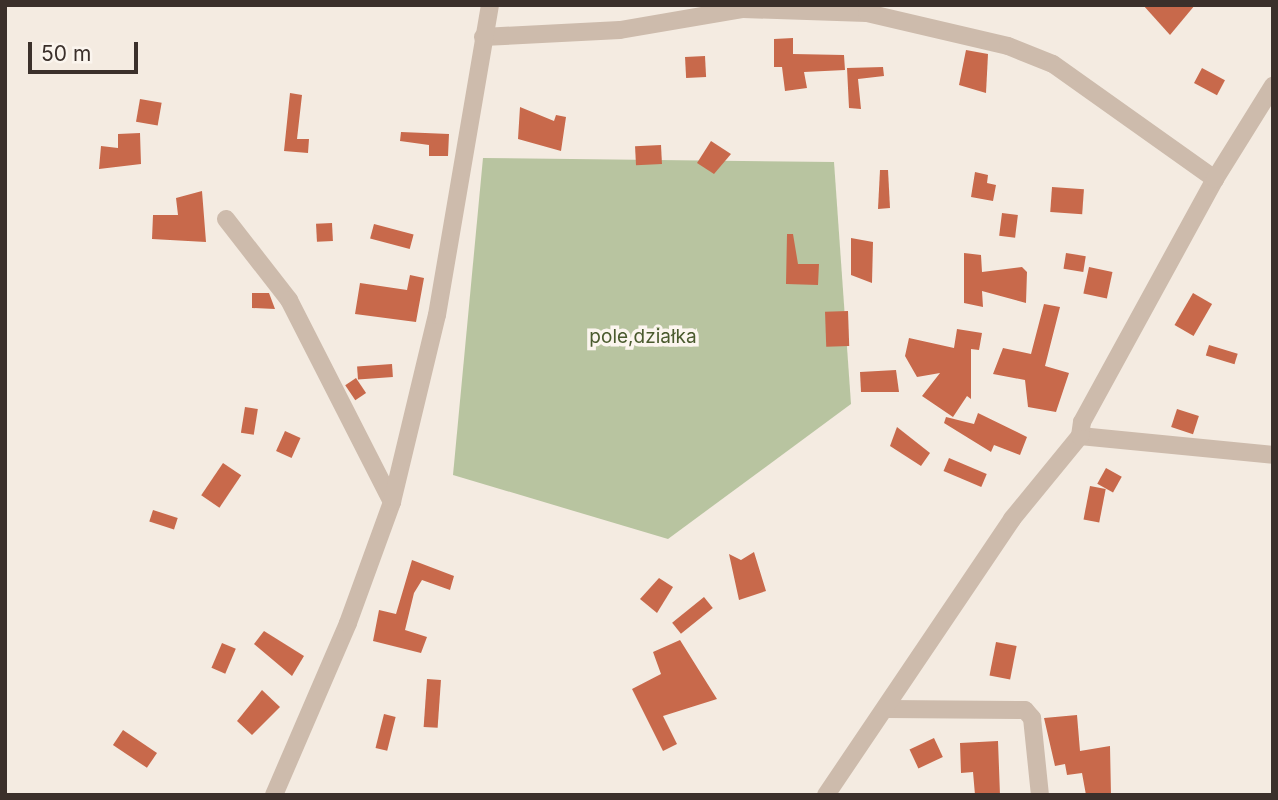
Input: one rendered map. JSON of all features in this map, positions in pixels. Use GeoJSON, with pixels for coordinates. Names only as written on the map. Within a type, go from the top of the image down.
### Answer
{"type":"FeatureCollection","features":[{"type":"Feature","properties":{"kind":"street"},"geometry":{"type":"LineString","coordinates":[[274,795],[348,623],[391,502],[437,315],[490,5]]}},
{"type":"Feature","properties":{"kind":"street"},"geometry":{"type":"LineString","coordinates":[[483,37],[620,30],[743,9],[867,13],[1041,59],[1215,179]]}},
{"type":"Feature","properties":{"kind":"street"},"geometry":{"type":"LineString","coordinates":[[826,795],[888,709],[1012,519],[1080,436],[1215,179],[1273,86]]}},
{"type":"Feature","properties":{"kind":"street"},"geometry":{"type":"LineString","coordinates":[[226,219],[289,300],[391,502]]}},
{"type":"Feature","properties":{"kind":"street"},"geometry":{"type":"LineString","coordinates":[[1080,436],[1273,456]]}},
{"type":"Feature","properties":{"kind":"street"},"geometry":{"type":"LineString","coordinates":[[888,709],[1025,710],[1032,718],[1040,795]]}},
{"type":"Feature","properties":{"kind":"green space","name":"pole,działka"},"geometry":{"type":"Polygon","coordinates":[[[483,158],[834,162],[851,404],[668,539],[453,475],[483,158]]]}},
{"type":"Feature","properties":{"kind":"building"},"geometry":{"type":"Polygon","coordinates":[[[1143,5],[1195,5],[1170,35],[1143,5]]]}},
{"type":"Feature","properties":{"kind":"building"},"geometry":{"type":"Polygon","coordinates":[[[793,38],[793,54],[844,55],[845,70],[804,72],[807,88],[785,91],[782,67],[774,67],[774,39],[793,38]]]}},
{"type":"Feature","properties":{"kind":"building"},"geometry":{"type":"Polygon","coordinates":[[[966,50],[988,54],[986,93],[959,85],[966,50]]]}},
{"type":"Feature","properties":{"kind":"building"},"geometry":{"type":"Polygon","coordinates":[[[705,56],[706,77],[686,78],[685,57],[705,56]]]}},
{"type":"Feature","properties":{"kind":"building"},"geometry":{"type":"Polygon","coordinates":[[[883,67],[884,76],[858,79],[861,109],[849,108],[847,68],[883,67]]]}},
{"type":"Feature","properties":{"kind":"building"},"geometry":{"type":"Polygon","coordinates":[[[1202,68],[1225,80],[1217,95],[1194,83],[1202,68]]]}},
{"type":"Feature","properties":{"kind":"building"},"geometry":{"type":"Polygon","coordinates":[[[290,93],[302,95],[297,139],[309,139],[308,153],[284,151],[290,93]]]}},
{"type":"Feature","properties":{"kind":"building"},"geometry":{"type":"Polygon","coordinates":[[[140,99],[162,103],[158,125],[136,122],[140,99]]]}},
{"type":"Feature","properties":{"kind":"building"},"geometry":{"type":"Polygon","coordinates":[[[520,107],[554,121],[556,115],[566,117],[561,151],[518,139],[520,107]]]}},
{"type":"Feature","properties":{"kind":"building"},"geometry":{"type":"Polygon","coordinates":[[[401,132],[449,134],[448,156],[429,156],[429,145],[400,141],[401,132]]]}},
{"type":"Feature","properties":{"kind":"building"},"geometry":{"type":"Polygon","coordinates":[[[140,133],[141,164],[99,169],[101,146],[118,148],[118,134],[140,133]]]}},
{"type":"Feature","properties":{"kind":"building"},"geometry":{"type":"Polygon","coordinates":[[[711,141],[731,154],[714,174],[697,163],[711,141]]]}},
{"type":"Feature","properties":{"kind":"building"},"geometry":{"type":"Polygon","coordinates":[[[661,145],[662,164],[636,165],[635,146],[661,145]]]}},
{"type":"Feature","properties":{"kind":"building"},"geometry":{"type":"Polygon","coordinates":[[[880,170],[888,170],[890,208],[878,209],[880,170]]]}},
{"type":"Feature","properties":{"kind":"building"},"geometry":{"type":"Polygon","coordinates":[[[975,172],[988,175],[987,183],[996,185],[993,201],[971,197],[975,172]]]}},
{"type":"Feature","properties":{"kind":"building"},"geometry":{"type":"Polygon","coordinates":[[[1052,187],[1084,189],[1082,214],[1050,212],[1052,187]]]}},
{"type":"Feature","properties":{"kind":"building"},"geometry":{"type":"Polygon","coordinates":[[[202,191],[206,242],[152,239],[153,215],[178,215],[176,198],[202,191]]]}},
{"type":"Feature","properties":{"kind":"building"},"geometry":{"type":"Polygon","coordinates":[[[1002,213],[1018,215],[1015,238],[999,236],[1002,213]]]}},
{"type":"Feature","properties":{"kind":"building"},"geometry":{"type":"Polygon","coordinates":[[[332,223],[333,241],[317,242],[316,224],[332,223]]]}},
{"type":"Feature","properties":{"kind":"building"},"geometry":{"type":"Polygon","coordinates":[[[374,224],[414,235],[410,249],[370,238],[374,224]]]}},
{"type":"Feature","properties":{"kind":"building"},"geometry":{"type":"Polygon","coordinates":[[[787,234],[793,234],[798,264],[819,264],[818,285],[786,284],[787,234]]]}},
{"type":"Feature","properties":{"kind":"building"},"geometry":{"type":"Polygon","coordinates":[[[851,238],[873,242],[872,283],[851,275],[851,238]]]}},
{"type":"Feature","properties":{"kind":"building"},"geometry":{"type":"Polygon","coordinates":[[[964,253],[981,255],[982,272],[1022,267],[1027,272],[1026,303],[982,291],[983,307],[964,303],[964,253]]]}},
{"type":"Feature","properties":{"kind":"building"},"geometry":{"type":"Polygon","coordinates":[[[1066,253],[1086,256],[1083,272],[1063,269],[1066,253]]]}},
{"type":"Feature","properties":{"kind":"building"},"geometry":{"type":"Polygon","coordinates":[[[1089,267],[1112,272],[1107,298],[1083,293],[1089,267]]]}},
{"type":"Feature","properties":{"kind":"building"},"geometry":{"type":"Polygon","coordinates":[[[410,275],[424,278],[416,322],[355,314],[360,283],[407,290],[410,275]]]}},
{"type":"Feature","properties":{"kind":"building"},"geometry":{"type":"Polygon","coordinates":[[[252,293],[269,293],[275,309],[252,308],[252,293]]]}},
{"type":"Feature","properties":{"kind":"building"},"geometry":{"type":"Polygon","coordinates":[[[1193,293],[1212,304],[1194,336],[1174,325],[1193,293]]]}},
{"type":"Feature","properties":{"kind":"building"},"geometry":{"type":"Polygon","coordinates":[[[1044,304],[1060,307],[1045,366],[1069,373],[1056,412],[1028,407],[1025,380],[993,374],[1003,348],[1031,354],[1044,304]]]}},
{"type":"Feature","properties":{"kind":"building"},"geometry":{"type":"Polygon","coordinates":[[[848,311],[849,346],[826,347],[825,312],[848,311]]]}},
{"type":"Feature","properties":{"kind":"building"},"geometry":{"type":"Polygon","coordinates":[[[957,329],[982,333],[979,350],[971,349],[971,399],[967,396],[953,417],[922,396],[940,373],[917,377],[905,356],[909,338],[954,348],[957,329]]]}},
{"type":"Feature","properties":{"kind":"building"},"geometry":{"type":"Polygon","coordinates":[[[1209,345],[1238,354],[1234,364],[1206,356],[1209,345]]]}},
{"type":"Feature","properties":{"kind":"building"},"geometry":{"type":"Polygon","coordinates":[[[392,364],[393,377],[358,379],[357,366],[392,364]]]}},
{"type":"Feature","properties":{"kind":"building"},"geometry":{"type":"Polygon","coordinates":[[[896,370],[899,392],[861,392],[860,372],[896,370]]]}},
{"type":"Feature","properties":{"kind":"building"},"geometry":{"type":"Polygon","coordinates":[[[356,378],[366,393],[355,400],[345,385],[356,378]]]}},
{"type":"Feature","properties":{"kind":"building"},"geometry":{"type":"Polygon","coordinates":[[[245,407],[258,409],[254,435],[241,433],[245,407]]]}},
{"type":"Feature","properties":{"kind":"building"},"geometry":{"type":"Polygon","coordinates":[[[1177,409],[1199,416],[1193,434],[1171,427],[1177,409]]]}},
{"type":"Feature","properties":{"kind":"building"},"geometry":{"type":"Polygon","coordinates":[[[978,413],[1027,437],[1020,455],[994,445],[991,452],[944,423],[946,417],[974,424],[978,413]]]}},
{"type":"Feature","properties":{"kind":"building"},"geometry":{"type":"Polygon","coordinates":[[[897,427],[930,453],[921,466],[890,446],[897,427]]]}},
{"type":"Feature","properties":{"kind":"building"},"geometry":{"type":"Polygon","coordinates":[[[285,431],[301,438],[292,458],[276,451],[285,431]]]}},
{"type":"Feature","properties":{"kind":"building"},"geometry":{"type":"Polygon","coordinates":[[[949,458],[987,474],[981,487],[944,471],[949,458]]]}},
{"type":"Feature","properties":{"kind":"building"},"geometry":{"type":"Polygon","coordinates":[[[223,463],[241,475],[219,508],[201,495],[223,463]]]}},
{"type":"Feature","properties":{"kind":"building"},"geometry":{"type":"Polygon","coordinates":[[[1106,468],[1122,477],[1113,492],[1097,484],[1106,468]]]}},
{"type":"Feature","properties":{"kind":"building"},"geometry":{"type":"Polygon","coordinates":[[[1090,486],[1106,489],[1099,522],[1084,519],[1090,486]]]}},
{"type":"Feature","properties":{"kind":"building"},"geometry":{"type":"Polygon","coordinates":[[[153,510],[178,518],[174,529],[149,521],[153,510]]]}},
{"type":"Feature","properties":{"kind":"building"},"geometry":{"type":"Polygon","coordinates":[[[754,552],[766,591],[739,600],[729,554],[741,560],[754,552]]]}},
{"type":"Feature","properties":{"kind":"building"},"geometry":{"type":"Polygon","coordinates":[[[412,560],[454,576],[450,590],[422,580],[414,593],[405,630],[427,637],[421,653],[373,641],[379,610],[396,614],[412,560]]]}},
{"type":"Feature","properties":{"kind":"building"},"geometry":{"type":"Polygon","coordinates":[[[659,578],[673,587],[657,613],[640,599],[659,578]]]}},
{"type":"Feature","properties":{"kind":"building"},"geometry":{"type":"Polygon","coordinates":[[[704,597],[713,608],[681,634],[672,623],[704,597]]]}},
{"type":"Feature","properties":{"kind":"building"},"geometry":{"type":"Polygon","coordinates":[[[264,631],[304,656],[292,676],[254,644],[264,631]]]}},
{"type":"Feature","properties":{"kind":"building"},"geometry":{"type":"Polygon","coordinates":[[[680,640],[717,699],[663,716],[677,744],[663,751],[632,689],[661,674],[653,652],[680,640]]]}},
{"type":"Feature","properties":{"kind":"building"},"geometry":{"type":"Polygon","coordinates":[[[996,642],[1017,646],[1010,679],[990,675],[996,642]]]}},
{"type":"Feature","properties":{"kind":"building"},"geometry":{"type":"Polygon","coordinates":[[[222,643],[236,649],[225,674],[211,668],[222,643]]]}},
{"type":"Feature","properties":{"kind":"building"},"geometry":{"type":"Polygon","coordinates":[[[427,679],[441,680],[438,728],[424,727],[427,679]]]}},
{"type":"Feature","properties":{"kind":"building"},"geometry":{"type":"Polygon","coordinates":[[[262,690],[280,707],[252,735],[237,721],[262,690]]]}},
{"type":"Feature","properties":{"kind":"building"},"geometry":{"type":"Polygon","coordinates":[[[384,714],[396,717],[387,751],[376,748],[384,714]]]}},
{"type":"Feature","properties":{"kind":"building"},"geometry":{"type":"Polygon","coordinates":[[[1077,715],[1080,751],[1110,746],[1111,795],[1086,795],[1082,773],[1067,775],[1065,764],[1055,766],[1044,718],[1077,715]]]}},
{"type":"Feature","properties":{"kind":"building"},"geometry":{"type":"Polygon","coordinates":[[[123,730],[157,753],[147,768],[113,745],[123,730]]]}},
{"type":"Feature","properties":{"kind":"building"},"geometry":{"type":"Polygon","coordinates":[[[934,738],[943,757],[918,768],[910,749],[934,738]]]}},
{"type":"Feature","properties":{"kind":"building"},"geometry":{"type":"Polygon","coordinates":[[[998,741],[1000,795],[975,795],[973,772],[961,773],[960,743],[998,741]]]}}]}
